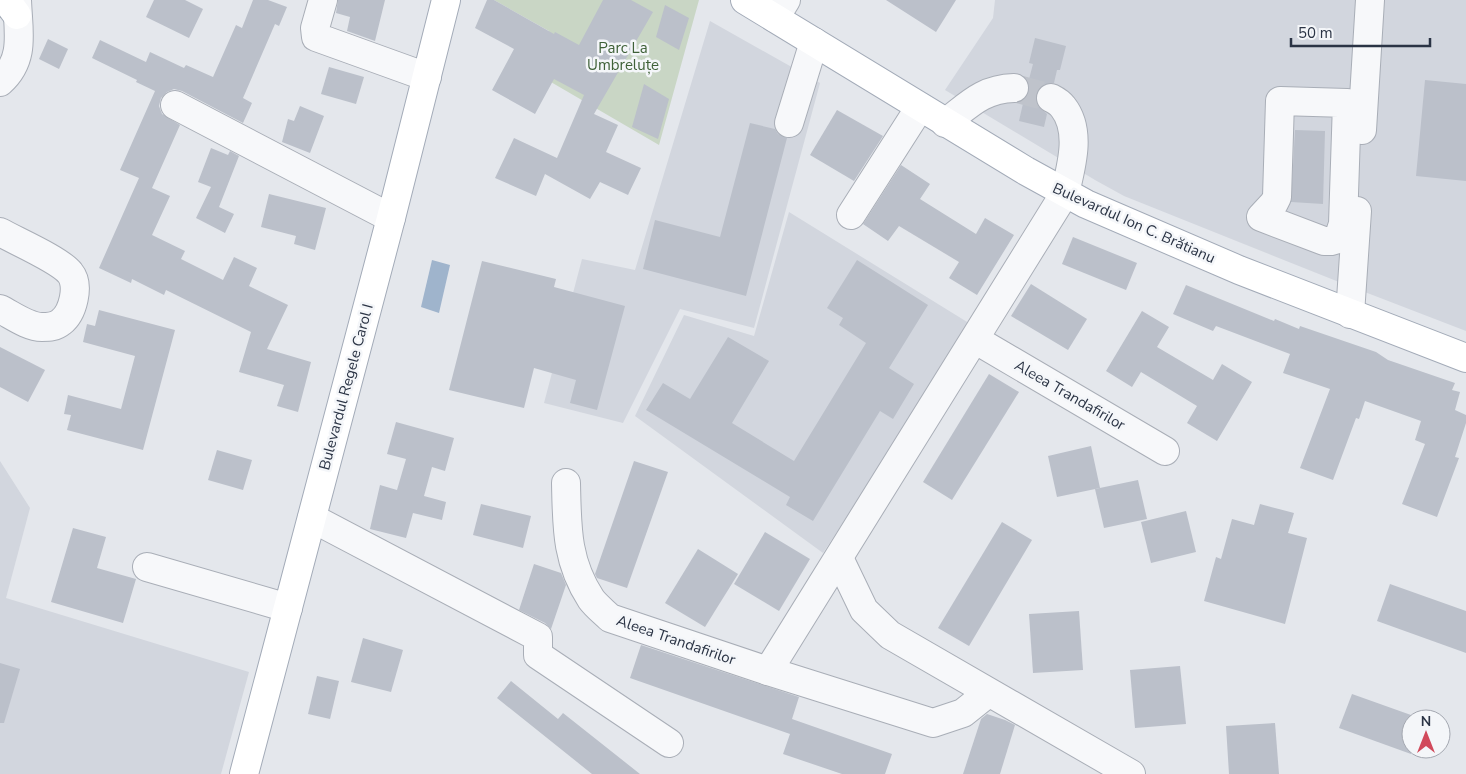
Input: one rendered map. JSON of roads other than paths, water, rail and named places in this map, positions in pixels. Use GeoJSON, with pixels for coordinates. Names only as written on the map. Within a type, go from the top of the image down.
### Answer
{"type":"FeatureCollection","features":[{"type":"Feature","properties":{"kind":"main road","name":"Bulevardul Regele Carol I"},"geometry":{"type":"LineString","coordinates":[[244,774],[391,218],[446,0]]}},
{"type":"Feature","properties":{"kind":"main road","name":"Bulevardul Ion C. Brătianu"},"geometry":{"type":"LineString","coordinates":[[745,0],[781,9],[814,42],[946,123],[1066,193],[1231,266],[1466,358]]}},
{"type":"Feature","properties":{"kind":"street"},"geometry":{"type":"LineString","coordinates":[[323,0],[315,28],[316,37],[427,77]]}},
{"type":"Feature","properties":{"kind":"street"},"geometry":{"type":"LineString","coordinates":[[1350,314],[1370,0]]}},
{"type":"Feature","properties":{"kind":"street"},"geometry":{"type":"LineString","coordinates":[[0,82],[13,68],[17,58],[19,41],[13,5]]}},
{"type":"Feature","properties":{"kind":"street"},"geometry":{"type":"LineString","coordinates":[[789,123],[814,42]]}},
{"type":"Feature","properties":{"kind":"street"},"geometry":{"type":"LineString","coordinates":[[946,123],[981,95],[1014,88]]}},
{"type":"Feature","properties":{"kind":"street"},"geometry":{"type":"LineString","coordinates":[[768,671],[1066,193],[1073,156],[1073,132],[1063,106],[1051,98]]}},
{"type":"Feature","properties":{"kind":"street"},"geometry":{"type":"LineString","coordinates":[[1280,101],[1347,103],[1343,224],[1338,238],[1324,241],[1261,217],[1277,197],[1280,101]]}},
{"type":"Feature","properties":{"kind":"street"},"geometry":{"type":"LineString","coordinates":[[175,105],[391,218]]}},
{"type":"Feature","properties":{"kind":"street"},"geometry":{"type":"LineString","coordinates":[[851,215],[920,107]]}},
{"type":"Feature","properties":{"kind":"street"},"geometry":{"type":"LineString","coordinates":[[0,232],[60,264],[71,273],[75,283],[70,309],[61,322],[52,327],[40,327],[26,323],[0,309]]}},
{"type":"Feature","properties":{"kind":"street","name":"Aleea Trandafirilor"},"geometry":{"type":"LineString","coordinates":[[976,340],[1164,451]]}},
{"type":"Feature","properties":{"kind":"street","name":"Aleea Trandafirilor"},"geometry":{"type":"LineString","coordinates":[[566,483],[567,534],[572,558],[592,600],[610,618],[768,671],[933,723],[963,713],[988,693]]}},
{"type":"Feature","properties":{"kind":"street"},"geometry":{"type":"LineString","coordinates":[[312,518],[538,637],[538,655],[669,744]]}},
{"type":"Feature","properties":{"kind":"street"},"geometry":{"type":"LineString","coordinates":[[839,558],[864,610],[890,635],[1131,774]]}},
{"type":"Feature","properties":{"kind":"street"},"geometry":{"type":"LineString","coordinates":[[147,567],[288,608]]}},
{"type":"Feature","properties":{"kind":"water"},"geometry":{"type":"Polygon","coordinates":[[[432,260],[450,265],[439,313],[421,307],[432,260]]]}},
{"type":"Feature","properties":{"kind":"tunnel"},"geometry":{"type":"LineString","coordinates":[[1014,88],[1051,98]]}},
{"type":"Feature","properties":{"kind":"park label","name":"Parc La Umbreluțe"},"geometry":{"type":"Point","coordinates":[623,56]}}]}
